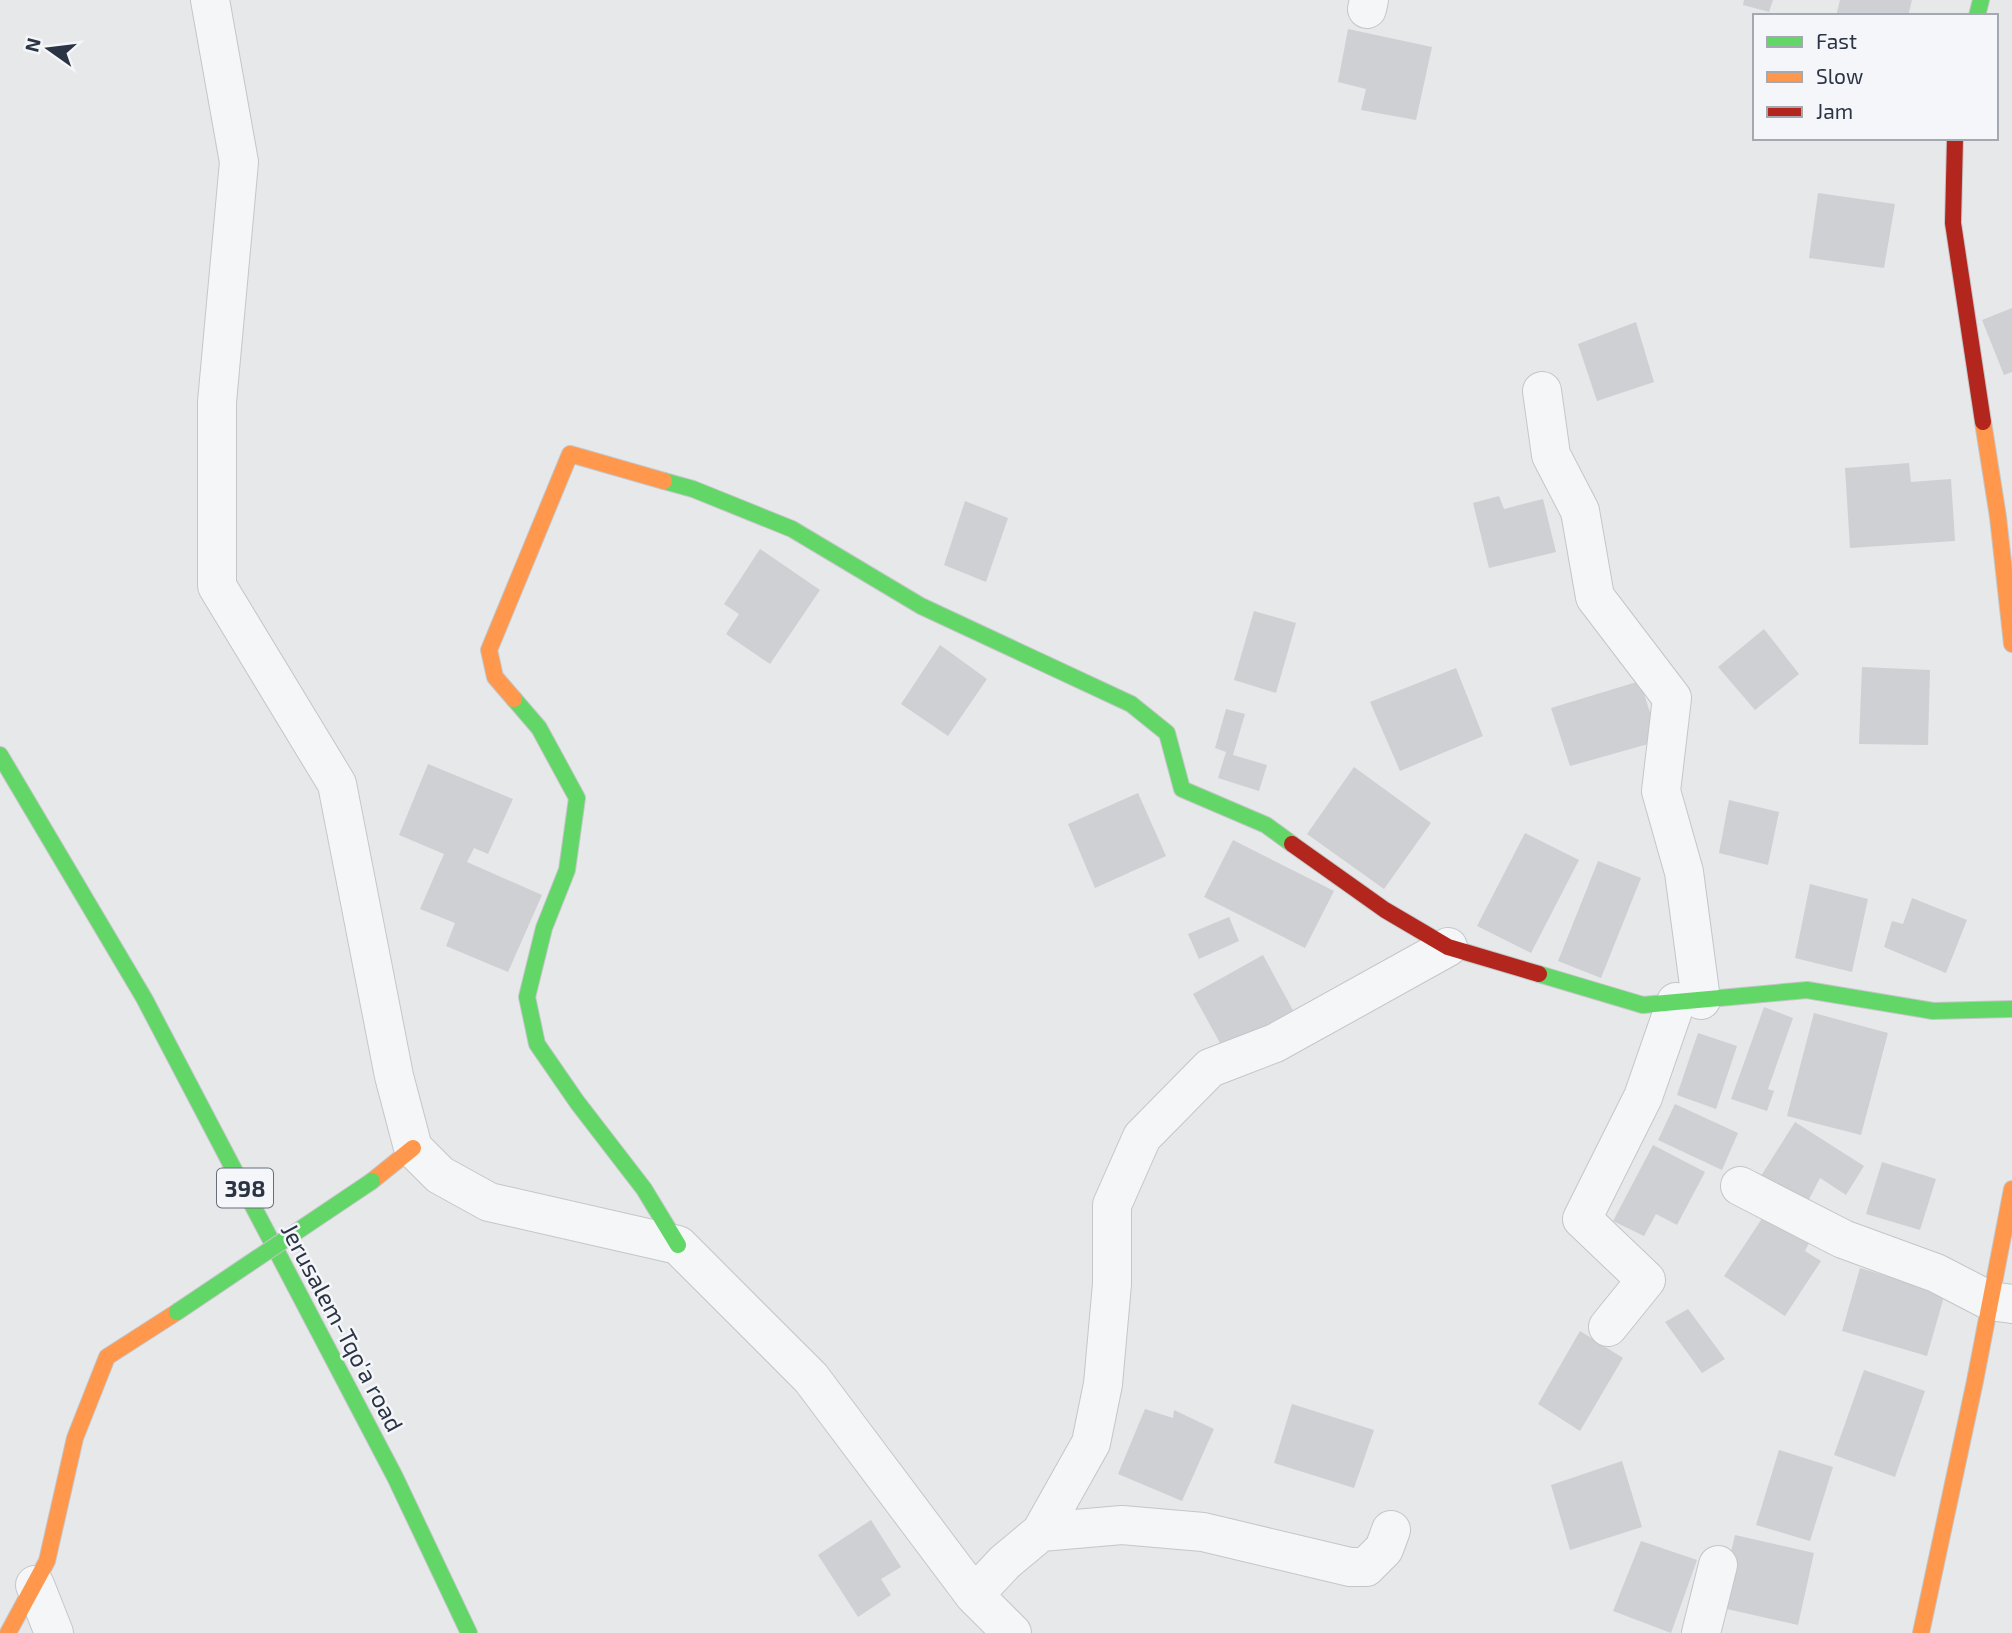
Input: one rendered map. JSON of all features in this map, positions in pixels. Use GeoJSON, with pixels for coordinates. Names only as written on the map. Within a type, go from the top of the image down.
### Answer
{"type":"FeatureCollection","features":[{"type":"Feature","properties":{"kind":"street"},"geometry":{"type":"LineString","coordinates":[[210,0],[239,162],[217,402],[217,586],[337,784],[394,1076],[413,1148],[440,1175],[489,1202],[678,1245]]}},
{"type":"Feature","properties":{"kind":"street"},"geometry":{"type":"LineString","coordinates":[[1955,140],[1953,223],[2007,524],[2012,644]]}},
{"type":"Feature","properties":{"kind":"street"},"geometry":{"type":"LineString","coordinates":[[1542,391],[1551,455],[1580,511],[1595,597],[1672,698],[1661,791],[1685,872],[1689,1001],[1582,1219],[1646,1280],[1608,1327]]}},
{"type":"Feature","properties":{"kind":"street"},"geometry":{"type":"LineString","coordinates":[[1012,1633],[974,1595],[811,1378],[678,1245],[644,1189],[577,1102],[537,1044],[527,997],[544,928],[567,870],[577,798],[539,728],[495,677],[489,650],[570,454],[693,489],[792,529],[920,606],[1131,704],[1167,733],[1182,789],[1266,825],[1384,910],[1448,947],[1643,1005],[1807,990],[1933,1011],[2012,1009]]}},
{"type":"Feature","properties":{"kind":"street","name":"Jerusalem-Tqo'a road"},"geometry":{"type":"LineString","coordinates":[[0,755],[144,998],[395,1477],[469,1633]]}},
{"type":"Feature","properties":{"kind":"street"},"geometry":{"type":"LineString","coordinates":[[974,1595],[1005,1562],[1041,1532],[1091,1443],[1103,1384],[1112,1284],[1112,1205],[1142,1137],[1210,1068],[1275,1043],[1448,947]]}},
{"type":"Feature","properties":{"kind":"street"},"geometry":{"type":"LineString","coordinates":[[8,1633],[47,1561],[75,1438],[107,1357],[372,1181],[413,1148]]}},
{"type":"Feature","properties":{"kind":"street"},"geometry":{"type":"LineString","coordinates":[[1740,1185],[1843,1239],[1936,1273],[2001,1302]]}},
{"type":"Feature","properties":{"kind":"street"},"geometry":{"type":"LineString","coordinates":[[1921,1633],[2001,1302],[2012,1189]]}},
{"type":"Feature","properties":{"kind":"street"},"geometry":{"type":"LineString","coordinates":[[1041,1532],[1122,1525],[1203,1532],[1350,1567],[1366,1567],[1384,1549],[1391,1530]]}},
{"type":"Feature","properties":{"kind":"street"},"geometry":{"type":"LineString","coordinates":[[1701,1633],[1718,1565]]}},
{"type":"Feature","properties":{"kind":"street"},"geometry":{"type":"LineString","coordinates":[[35,1585],[54,1633]]}},
{"type":"Feature","properties":{"kind":"building"},"geometry":{"type":"Polygon","coordinates":[[[1744,0],[1773,0],[1769,12],[1743,5],[1744,0]]]}},
{"type":"Feature","properties":{"kind":"building"},"geometry":{"type":"Polygon","coordinates":[[[1840,0],[1912,0],[1908,14],[1836,14],[1840,0]]]}},
{"type":"Feature","properties":{"kind":"building"},"geometry":{"type":"Polygon","coordinates":[[[1348,29],[1432,47],[1416,120],[1361,110],[1366,89],[1338,82],[1348,29]]]}},
{"type":"Feature","properties":{"kind":"building"},"geometry":{"type":"Polygon","coordinates":[[[1818,193],[1895,204],[1884,268],[1809,258],[1818,193]]]}},
{"type":"Feature","properties":{"kind":"building"},"geometry":{"type":"Polygon","coordinates":[[[2012,308],[2012,372],[2004,375],[1982,320],[2012,308]]]}},
{"type":"Feature","properties":{"kind":"building"},"geometry":{"type":"Polygon","coordinates":[[[1636,322],[1654,382],[1597,401],[1578,344],[1636,322]]]}},
{"type":"Feature","properties":{"kind":"building"},"geometry":{"type":"Polygon","coordinates":[[[1909,463],[1911,482],[1951,479],[1955,541],[1850,548],[1845,468],[1909,463]]]}},
{"type":"Feature","properties":{"kind":"building"},"geometry":{"type":"Polygon","coordinates":[[[1499,496],[1504,509],[1543,499],[1556,552],[1489,568],[1473,503],[1499,496]]]}},
{"type":"Feature","properties":{"kind":"building"},"geometry":{"type":"Polygon","coordinates":[[[965,501],[1008,518],[986,582],[944,565],[965,501]]]}},
{"type":"Feature","properties":{"kind":"building"},"geometry":{"type":"Polygon","coordinates":[[[760,549],[820,590],[770,664],[726,634],[739,614],[724,604],[760,549]]]}},
{"type":"Feature","properties":{"kind":"building"},"geometry":{"type":"Polygon","coordinates":[[[1254,611],[1296,623],[1276,693],[1234,680],[1254,611]]]}},
{"type":"Feature","properties":{"kind":"building"},"geometry":{"type":"Polygon","coordinates":[[[1764,629],[1799,674],[1755,710],[1718,667],[1764,629]]]}},
{"type":"Feature","properties":{"kind":"building"},"geometry":{"type":"Polygon","coordinates":[[[940,645],[987,679],[948,736],[901,704],[940,645]]]}},
{"type":"Feature","properties":{"kind":"building"},"geometry":{"type":"Polygon","coordinates":[[[1862,667],[1930,670],[1928,745],[1859,744],[1862,667]]]}},
{"type":"Feature","properties":{"kind":"building"},"geometry":{"type":"Polygon","coordinates":[[[1456,668],[1483,736],[1400,771],[1370,702],[1456,668]]]}},
{"type":"Feature","properties":{"kind":"building"},"geometry":{"type":"Polygon","coordinates":[[[1640,681],[1659,741],[1570,766],[1551,708],[1640,681]]]}},
{"type":"Feature","properties":{"kind":"building"},"geometry":{"type":"Polygon","coordinates":[[[1226,709],[1245,714],[1233,755],[1267,765],[1259,791],[1218,778],[1226,752],[1215,748],[1226,709]]]}},
{"type":"Feature","properties":{"kind":"building"},"geometry":{"type":"Polygon","coordinates":[[[428,764],[513,799],[488,854],[474,848],[467,862],[542,895],[508,972],[446,946],[455,923],[420,909],[444,854],[399,835],[428,764]]]}},
{"type":"Feature","properties":{"kind":"building"},"geometry":{"type":"Polygon","coordinates":[[[1354,767],[1431,823],[1384,889],[1307,834],[1354,767]]]}},
{"type":"Feature","properties":{"kind":"building"},"geometry":{"type":"Polygon","coordinates":[[[1138,793],[1166,856],[1095,888],[1068,824],[1138,793]]]}},
{"type":"Feature","properties":{"kind":"building"},"geometry":{"type":"Polygon","coordinates":[[[1729,800],[1779,812],[1768,865],[1719,853],[1729,800]]]}},
{"type":"Feature","properties":{"kind":"building"},"geometry":{"type":"Polygon","coordinates":[[[1525,833],[1579,860],[1531,953],[1477,926],[1525,833]]]}},
{"type":"Feature","properties":{"kind":"building"},"geometry":{"type":"Polygon","coordinates":[[[1233,840],[1334,891],[1305,948],[1204,897],[1233,840]]]}},
{"type":"Feature","properties":{"kind":"building"},"geometry":{"type":"Polygon","coordinates":[[[1598,861],[1641,878],[1601,978],[1558,961],[1598,861]]]}},
{"type":"Feature","properties":{"kind":"building"},"geometry":{"type":"Polygon","coordinates":[[[1810,884],[1868,899],[1852,972],[1795,958],[1810,884]]]}},
{"type":"Feature","properties":{"kind":"building"},"geometry":{"type":"Polygon","coordinates":[[[1912,898],[1967,920],[1946,973],[1884,947],[1892,921],[1903,924],[1912,898]]]}},
{"type":"Feature","properties":{"kind":"building"},"geometry":{"type":"Polygon","coordinates":[[[1229,917],[1239,941],[1199,959],[1188,934],[1229,917]]]}},
{"type":"Feature","properties":{"kind":"building"},"geometry":{"type":"Polygon","coordinates":[[[1263,955],[1295,1014],[1225,1052],[1193,994],[1263,955]]]}},
{"type":"Feature","properties":{"kind":"building"},"geometry":{"type":"Polygon","coordinates":[[[1764,1007],[1793,1018],[1768,1089],[1774,1091],[1767,1111],[1731,1099],[1764,1007]]]}},
{"type":"Feature","properties":{"kind":"building"},"geometry":{"type":"Polygon","coordinates":[[[1814,1013],[1888,1033],[1861,1135],[1787,1116],[1814,1013]]]}},
{"type":"Feature","properties":{"kind":"building"},"geometry":{"type":"Polygon","coordinates":[[[1698,1033],[1737,1046],[1716,1109],[1677,1095],[1698,1033]]]}},
{"type":"Feature","properties":{"kind":"building"},"geometry":{"type":"Polygon","coordinates":[[[1675,1104],[1738,1133],[1722,1170],[1658,1140],[1675,1104]]]}},
{"type":"Feature","properties":{"kind":"building"},"geometry":{"type":"Polygon","coordinates":[[[1795,1122],[1864,1166],[1846,1195],[1820,1178],[1805,1207],[1759,1179],[1795,1122]]]}},
{"type":"Feature","properties":{"kind":"building"},"geometry":{"type":"Polygon","coordinates":[[[1653,1145],[1705,1172],[1677,1225],[1656,1214],[1644,1236],[1613,1221],[1653,1145]]]}},
{"type":"Feature","properties":{"kind":"building"},"geometry":{"type":"Polygon","coordinates":[[[1882,1162],[1936,1179],[1920,1230],[1866,1214],[1882,1162]]]}},
{"type":"Feature","properties":{"kind":"building"},"geometry":{"type":"Polygon","coordinates":[[[1767,1211],[1811,1239],[1805,1251],[1821,1261],[1785,1316],[1724,1276],[1767,1211]]]}},
{"type":"Feature","properties":{"kind":"building"},"geometry":{"type":"Polygon","coordinates":[[[1860,1268],[1945,1293],[1927,1356],[1842,1331],[1860,1268]]]}},
{"type":"Feature","properties":{"kind":"building"},"geometry":{"type":"Polygon","coordinates":[[[1688,1309],[1725,1359],[1702,1373],[1665,1322],[1688,1309]]]}},
{"type":"Feature","properties":{"kind":"building"},"geometry":{"type":"Polygon","coordinates":[[[1580,1331],[1623,1358],[1580,1431],[1538,1404],[1580,1331]]]}},
{"type":"Feature","properties":{"kind":"building"},"geometry":{"type":"Polygon","coordinates":[[[1864,1370],[1925,1391],[1895,1477],[1834,1455],[1864,1370]]]}},
{"type":"Feature","properties":{"kind":"building"},"geometry":{"type":"Polygon","coordinates":[[[1292,1404],[1374,1430],[1354,1488],[1274,1463],[1292,1404]]]}},
{"type":"Feature","properties":{"kind":"building"},"geometry":{"type":"Polygon","coordinates":[[[1145,1409],[1173,1418],[1174,1410],[1214,1429],[1182,1501],[1118,1474],[1145,1409]]]}},
{"type":"Feature","properties":{"kind":"building"},"geometry":{"type":"Polygon","coordinates":[[[1779,1450],[1833,1467],[1810,1541],[1756,1525],[1779,1450]]]}},
{"type":"Feature","properties":{"kind":"building"},"geometry":{"type":"Polygon","coordinates":[[[1622,1461],[1642,1527],[1570,1550],[1551,1485],[1622,1461]]]}},
{"type":"Feature","properties":{"kind":"building"},"geometry":{"type":"Polygon","coordinates":[[[871,1520],[901,1567],[881,1579],[891,1595],[858,1617],[818,1555],[871,1520]]]}},
{"type":"Feature","properties":{"kind":"building"},"geometry":{"type":"Polygon","coordinates":[[[1735,1535],[1814,1553],[1798,1625],[1718,1607],[1735,1535]]]}},
{"type":"Feature","properties":{"kind":"building"},"geometry":{"type":"Polygon","coordinates":[[[1641,1541],[1697,1560],[1671,1633],[1613,1611],[1641,1541]]]}},
{"type":"Feature","properties":{"kind":"traffic: fast"},"geometry":{"type":"LineString","coordinates":[[1978,14],[1981,0]]}},
{"type":"Feature","properties":{"kind":"traffic: fast"},"geometry":{"type":"LineString","coordinates":[[664,481],[693,489],[792,529],[921,606],[1131,704],[1167,733],[1182,789],[1266,825],[1292,844]]}},
{"type":"Feature","properties":{"kind":"traffic: fast"},"geometry":{"type":"LineString","coordinates":[[514,699],[539,728],[577,798],[567,870],[544,928],[527,997],[537,1044],[577,1102],[644,1189],[678,1245]]}},
{"type":"Feature","properties":{"kind":"traffic: fast"},"geometry":{"type":"LineString","coordinates":[[0,755],[144,998],[395,1477],[469,1633]]}},
{"type":"Feature","properties":{"kind":"traffic: fast"},"geometry":{"type":"LineString","coordinates":[[1539,974],[1643,1005],[1807,990],[1933,1011],[2012,1009]]}},
{"type":"Feature","properties":{"kind":"traffic: fast"},"geometry":{"type":"LineString","coordinates":[[177,1312],[372,1181]]}},
{"type":"Feature","properties":{"kind":"traffic: slow"},"geometry":{"type":"LineString","coordinates":[[1983,422],[1998,517],[2012,644]]}},
{"type":"Feature","properties":{"kind":"traffic: slow"},"geometry":{"type":"LineString","coordinates":[[514,699],[495,677],[489,650],[570,454],[664,481]]}},
{"type":"Feature","properties":{"kind":"traffic: slow"},"geometry":{"type":"LineString","coordinates":[[372,1181],[413,1148]]}},
{"type":"Feature","properties":{"kind":"traffic: slow"},"geometry":{"type":"LineString","coordinates":[[1921,1633],[1975,1381],[2012,1189]]}},
{"type":"Feature","properties":{"kind":"traffic: slow"},"geometry":{"type":"LineString","coordinates":[[8,1633],[47,1561],[75,1438],[107,1357],[177,1312]]}},
{"type":"Feature","properties":{"kind":"traffic: jam"},"geometry":{"type":"LineString","coordinates":[[1955,140],[1953,223],[1983,422]]}},
{"type":"Feature","properties":{"kind":"traffic: jam"},"geometry":{"type":"LineString","coordinates":[[1292,844],[1385,910],[1448,947],[1539,974]]}}]}
